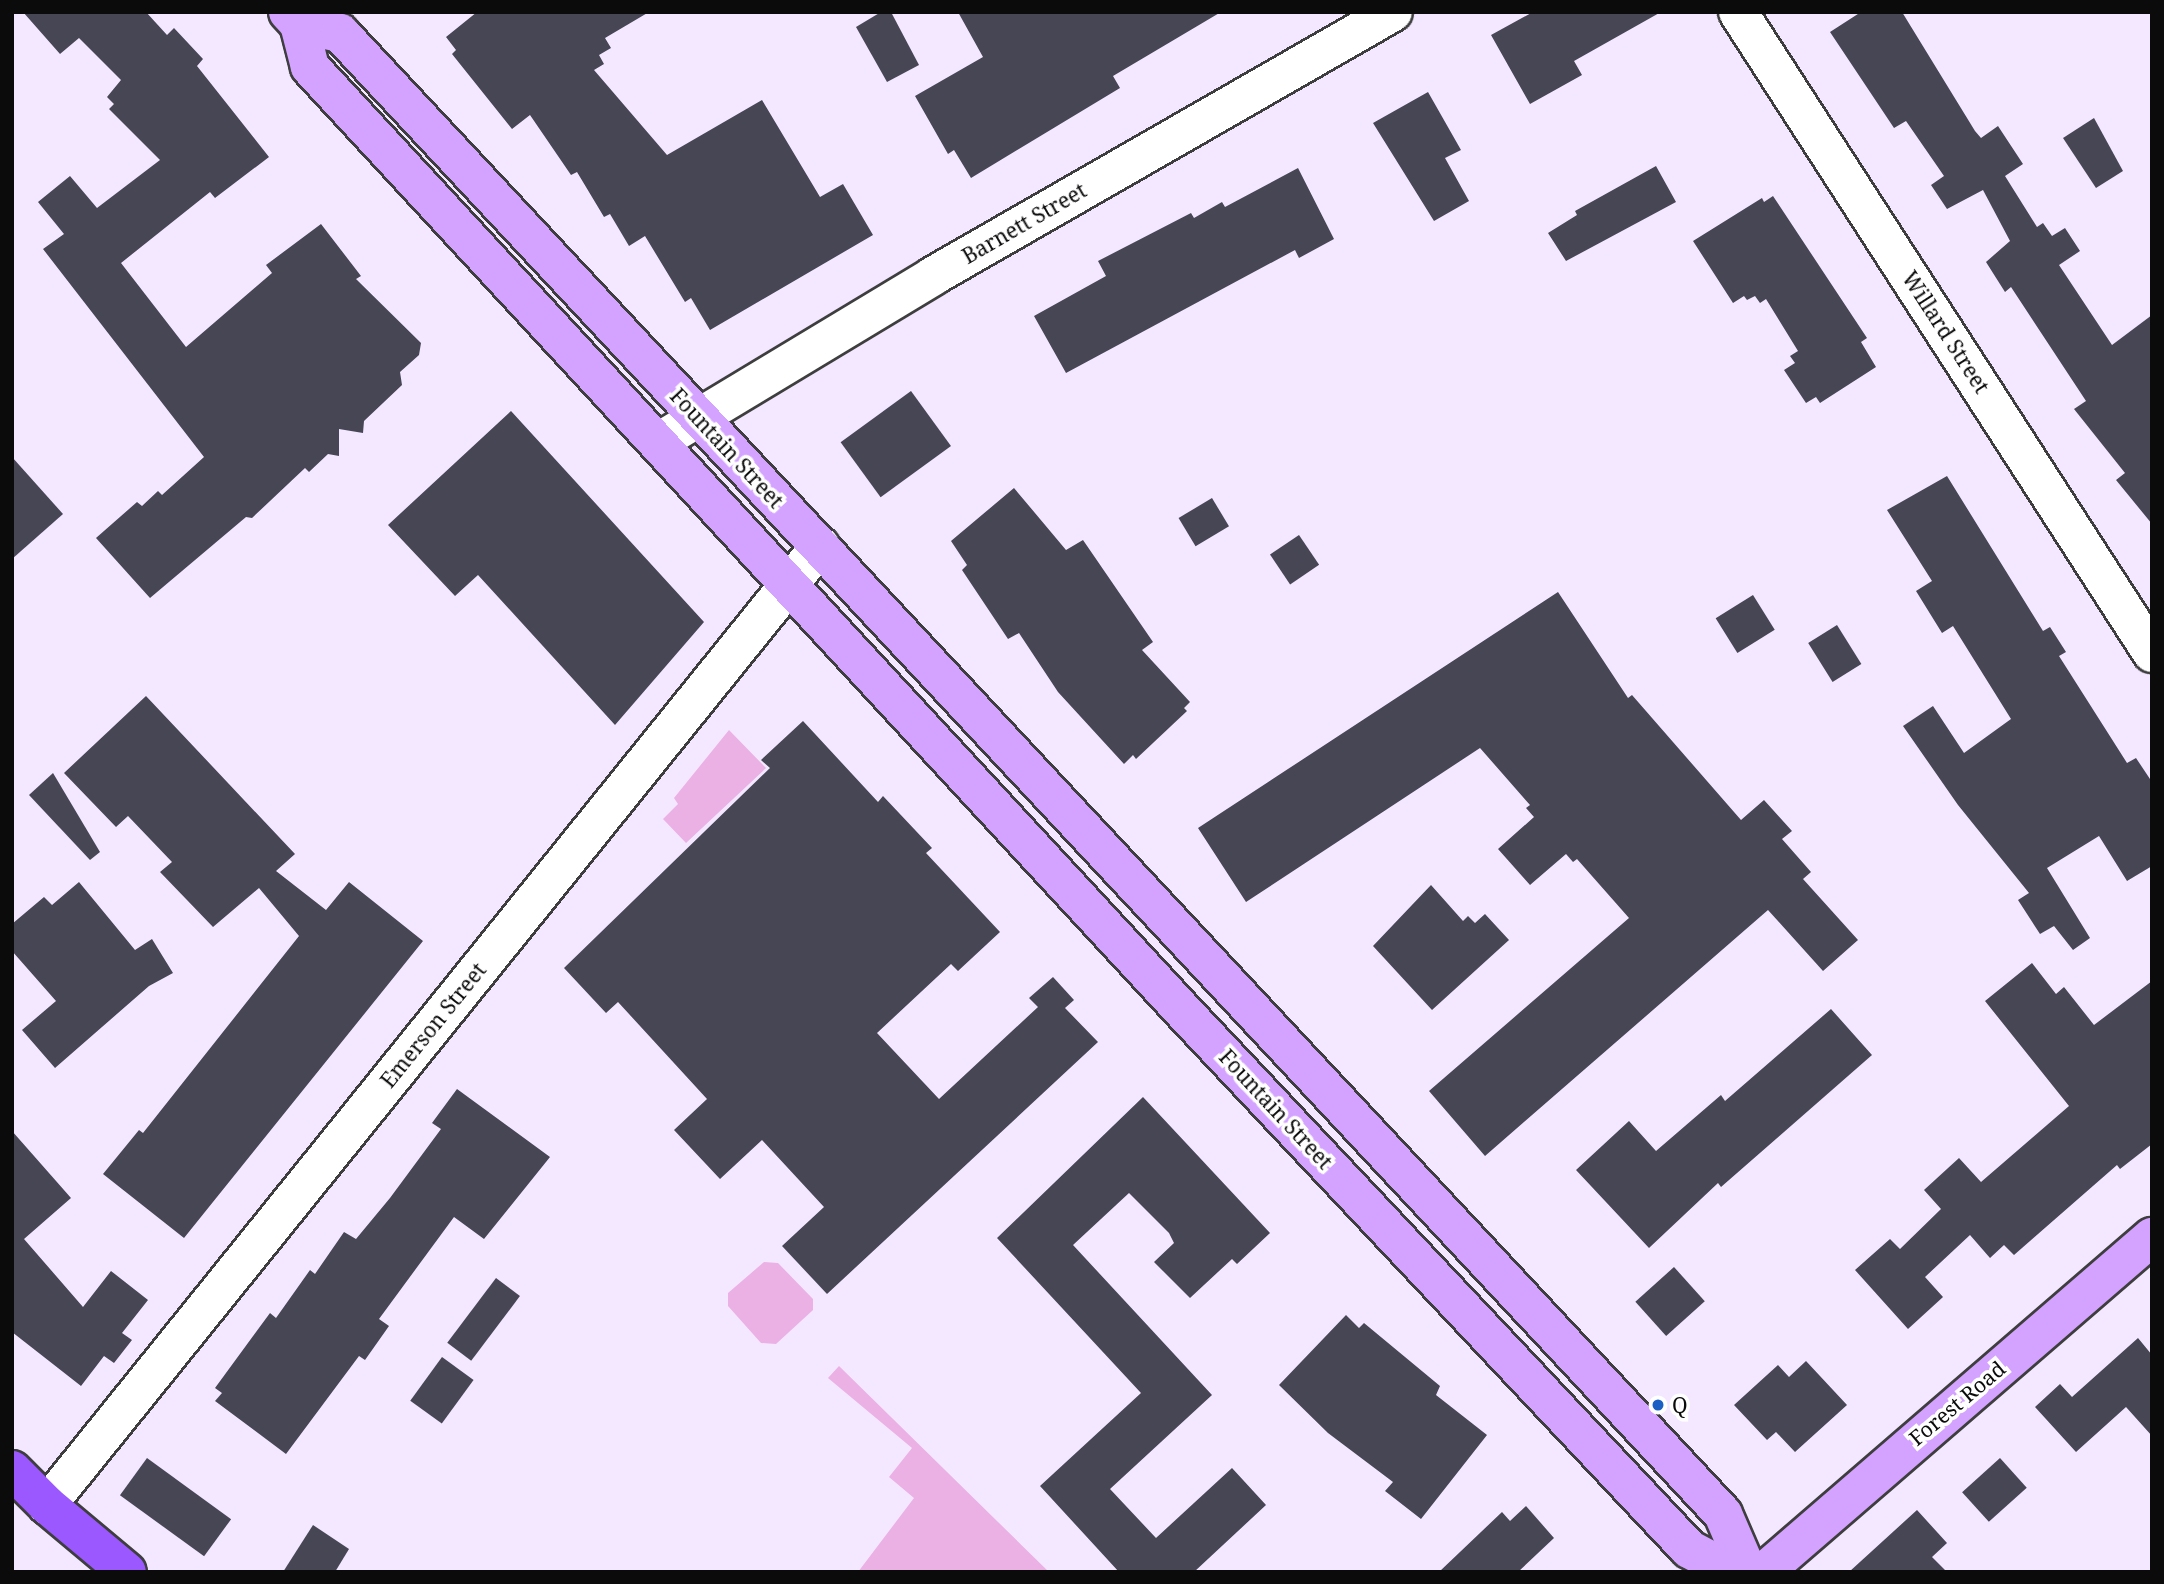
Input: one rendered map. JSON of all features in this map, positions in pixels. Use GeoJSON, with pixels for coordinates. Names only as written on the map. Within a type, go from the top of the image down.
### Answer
{"type":"FeatureCollection","features":[{"type":"Feature","properties":{"kind":"main road","name":"Fountain Street"},"geometry":{"type":"LineString","coordinates":[[298,16],[340,33],[1482,1255],[1723,1514],[1748,1572]]}},
{"type":"Feature","properties":{"kind":"main road","name":"Fountain Street"},"geometry":{"type":"LineString","coordinates":[[298,16],[310,67],[790,580],[1107,927],[1689,1549],[1732,1572]]}},
{"type":"Feature","properties":{"kind":"main road"},"geometry":{"type":"LineString","coordinates":[[1107,927],[1143,895]]}},
{"type":"Feature","properties":{"kind":"main road","name":"Forest Road"},"geometry":{"type":"LineString","coordinates":[[1764,1572],[2152,1237]]}},
{"type":"Feature","properties":{"kind":"main road"},"geometry":{"type":"LineString","coordinates":[[1447,1289],[1482,1255]]}},
{"type":"Feature","properties":{"kind":"main road"},"geometry":{"type":"LineString","coordinates":[[12,1470],[47,1505],[127,1572]]}},
{"type":"Feature","properties":{"kind":"street","name":"Barnett Street"},"geometry":{"type":"LineString","coordinates":[[660,441],[933,276],[1393,12]]}},
{"type":"Feature","properties":{"kind":"street","name":"Willard Street"},"geometry":{"type":"LineString","coordinates":[[1738,12],[2152,653]]}},
{"type":"Feature","properties":{"kind":"street","name":"Emerson Street"},"geometry":{"type":"LineString","coordinates":[[47,1505],[820,546]]}},
{"type":"Feature","properties":{"kind":"shaded area"},"geometry":{"type":"Polygon","coordinates":[[[729,730],[766,768],[686,843],[663,819],[678,804],[674,798],[729,730]]]}},
{"type":"Feature","properties":{"kind":"shaded area"},"geometry":{"type":"Polygon","coordinates":[[[764,1262],[778,1263],[813,1299],[813,1310],[776,1344],[761,1343],[728,1306],[728,1293],[764,1262]]]}},
{"type":"Feature","properties":{"kind":"shaded area"},"geometry":{"type":"Polygon","coordinates":[[[839,1366],[1049,1572],[858,1572],[914,1498],[889,1477],[912,1448],[828,1378],[839,1366]]]}},
{"type":"Feature","properties":{"kind":"building"},"geometry":{"type":"Polygon","coordinates":[[[23,12],[146,12],[167,35],[174,28],[203,59],[197,66],[269,157],[215,198],[210,192],[121,263],[186,347],[272,273],[266,265],[321,224],[361,276],[356,279],[421,343],[419,355],[400,372],[402,385],[364,421],[363,433],[339,429],[339,456],[328,454],[309,472],[305,468],[252,518],[246,517],[150,598],[96,538],[137,502],[142,506],[158,491],[162,495],[204,457],[43,249],[64,234],[38,202],[70,176],[97,208],[160,160],[109,109],[114,104],[107,97],[121,80],[79,38],[60,54],[23,12]]]}},
{"type":"Feature","properties":{"kind":"building"},"geometry":{"type":"Polygon","coordinates":[[[477,12],[649,12],[605,38],[611,48],[599,55],[604,64],[594,70],[667,155],[762,100],[820,197],[843,184],[873,235],[710,330],[691,298],[685,302],[645,236],[629,246],[610,214],[604,217],[577,172],[571,175],[530,115],[512,129],[452,54],[456,50],[446,37],[477,12]]]}},
{"type":"Feature","properties":{"kind":"building"},"geometry":{"type":"Polygon","coordinates":[[[881,12],[891,12],[919,65],[887,82],[856,27],[881,12]]]}},
{"type":"Feature","properties":{"kind":"building"},"geometry":{"type":"Polygon","coordinates":[[[958,12],[1221,12],[1113,76],[1120,88],[971,178],[954,150],[948,154],[915,96],[983,57],[958,12]]]}},
{"type":"Feature","properties":{"kind":"building"},"geometry":{"type":"Polygon","coordinates":[[[1533,12],[1661,12],[1574,61],[1582,75],[1530,104],[1491,35],[1533,12]]]}},
{"type":"Feature","properties":{"kind":"building"},"geometry":{"type":"Polygon","coordinates":[[[1861,12],[1902,12],[1975,131],[1981,138],[1998,126],[2023,164],[2005,176],[2037,227],[2043,223],[2052,236],[2065,228],[2080,251],[2059,265],[2112,345],[2152,315],[2152,524],[2116,480],[2125,473],[2074,409],[2086,401],[2011,287],[2005,292],[1986,262],[2010,241],[1983,190],[1947,209],[1931,185],[1944,176],[1906,121],[1894,128],[1830,32],[1861,12]]]}},
{"type":"Feature","properties":{"kind":"building"},"geometry":{"type":"Polygon","coordinates":[[[1428,92],[1461,150],[1445,158],[1469,201],[1434,221],[1373,123],[1428,92]]]}},
{"type":"Feature","properties":{"kind":"building"},"geometry":{"type":"Polygon","coordinates":[[[2094,118],[2123,171],[2096,188],[2063,138],[2094,118]]]}},
{"type":"Feature","properties":{"kind":"building"},"geometry":{"type":"Polygon","coordinates":[[[1656,166],[1676,202],[1566,261],[1548,233],[1577,215],[1575,211],[1656,166]]]}},
{"type":"Feature","properties":{"kind":"building"},"geometry":{"type":"Polygon","coordinates":[[[1298,168],[1334,239],[1299,258],[1295,250],[1066,373],[1034,316],[1106,276],[1098,261],[1191,213],[1194,218],[1222,202],[1225,207],[1298,168]]]}},
{"type":"Feature","properties":{"kind":"building"},"geometry":{"type":"Polygon","coordinates":[[[1773,196],[1867,338],[1861,342],[1876,367],[1820,403],[1816,397],[1806,403],[1784,370],[1795,363],[1790,356],[1798,351],[1766,299],[1760,303],[1755,296],[1747,300],[1744,296],[1733,303],[1693,241],[1762,198],[1764,202],[1773,196]]]}},
{"type":"Feature","properties":{"kind":"building"},"geometry":{"type":"Polygon","coordinates":[[[911,391],[951,446],[881,497],[841,442],[911,391]]]}},
{"type":"Feature","properties":{"kind":"building"},"geometry":{"type":"Polygon","coordinates":[[[511,411],[704,622],[615,725],[478,575],[455,596],[388,525],[511,411]]]}},
{"type":"Feature","properties":{"kind":"building"},"geometry":{"type":"Polygon","coordinates":[[[12,457],[63,514],[12,559],[12,457]]]}},
{"type":"Feature","properties":{"kind":"building"},"geometry":{"type":"Polygon","coordinates":[[[1947,476],[2043,631],[2050,627],[2066,652],[2059,656],[2127,763],[2136,758],[2152,782],[2152,866],[2127,881],[2099,836],[2047,868],[2090,938],[2073,950],[2054,926],[2040,934],[2018,900],[2029,893],[1958,805],[1903,726],[1933,706],[1964,753],[2011,719],[1953,626],[1942,633],[1916,591],[1932,581],[1887,510],[1947,476]]]}},
{"type":"Feature","properties":{"kind":"building"},"geometry":{"type":"Polygon","coordinates":[[[1014,488],[1066,550],[1083,540],[1153,642],[1142,650],[1190,702],[1184,708],[1187,711],[1136,759],[1133,755],[1124,764],[1058,692],[1019,633],[1008,639],[962,570],[967,565],[951,541],[1014,488]]]}},
{"type":"Feature","properties":{"kind":"building"},"geometry":{"type":"Polygon","coordinates":[[[1212,498],[1229,526],[1196,546],[1179,518],[1212,498]]]}},
{"type":"Feature","properties":{"kind":"building"},"geometry":{"type":"Polygon","coordinates":[[[1299,535],[1319,565],[1290,584],[1270,555],[1299,535]]]}},
{"type":"Feature","properties":{"kind":"building"},"geometry":{"type":"Polygon","coordinates":[[[1558,592],[1628,698],[1632,695],[1741,820],[1764,800],[1792,831],[1782,839],[1811,872],[1803,879],[1858,940],[1823,971],[1768,910],[1485,1156],[1429,1091],[1629,918],[1577,859],[1573,862],[1566,854],[1530,885],[1498,849],[1534,817],[1526,808],[1530,805],[1480,748],[1246,902],[1198,828],[1558,592]]]}},
{"type":"Feature","properties":{"kind":"building"},"geometry":{"type":"Polygon","coordinates":[[[1753,595],[1775,630],[1737,653],[1716,618],[1753,595]]]}},
{"type":"Feature","properties":{"kind":"building"},"geometry":{"type":"Polygon","coordinates":[[[1837,625],[1861,664],[1833,682],[1808,643],[1837,625]]]}},
{"type":"Feature","properties":{"kind":"building"},"geometry":{"type":"Polygon","coordinates":[[[146,696],[295,854],[276,871],[326,910],[349,882],[423,941],[184,1238],[103,1174],[139,1130],[143,1133],[299,936],[259,888],[213,927],[160,872],[172,862],[128,816],[116,827],[64,773],[146,696]]]}},
{"type":"Feature","properties":{"kind":"building"},"geometry":{"type":"Polygon","coordinates":[[[803,721],[878,802],[883,796],[932,848],[926,853],[1000,932],[958,971],[951,964],[877,1033],[939,1099],[1038,1007],[1029,998],[1053,977],[1074,1000],[1065,1008],[1098,1042],[827,1294],[782,1246],[824,1207],[762,1140],[720,1179],[674,1130],[707,1099],[618,1002],[606,1013],[564,968],[770,768],[761,760],[803,721]]]}},
{"type":"Feature","properties":{"kind":"building"},"geometry":{"type":"Polygon","coordinates":[[[53,773],[100,852],[90,860],[29,795],[53,773]]]}},
{"type":"Feature","properties":{"kind":"building"},"geometry":{"type":"Polygon","coordinates":[[[79,882],[135,950],[152,939],[173,973],[149,986],[55,1068],[22,1030],[56,1001],[12,951],[12,924],[44,897],[52,905],[79,882]]]}},
{"type":"Feature","properties":{"kind":"building"},"geometry":{"type":"Polygon","coordinates":[[[1431,885],[1463,921],[1468,916],[1475,923],[1485,914],[1509,940],[1432,1010],[1373,946],[1431,885]]]}},
{"type":"Feature","properties":{"kind":"building"},"geometry":{"type":"Polygon","coordinates":[[[2032,963],[2056,994],[2064,987],[2094,1025],[2152,981],[2152,1144],[2120,1169],[2117,1165],[2014,1255],[2004,1245],[1990,1258],[1970,1235],[1925,1277],[1943,1297],[1908,1329],[1855,1270],[1890,1239],[1900,1249],[1941,1209],[1924,1190],[1959,1158],[1981,1182],[2069,1106],[1985,1001],[2032,963]]]}},
{"type":"Feature","properties":{"kind":"building"},"geometry":{"type":"Polygon","coordinates":[[[1831,1009],[1872,1055],[1721,1187],[1718,1183],[1649,1248],[1576,1170],[1629,1121],[1656,1151],[1721,1095],[1725,1101],[1831,1009]]]}},
{"type":"Feature","properties":{"kind":"building"},"geometry":{"type":"Polygon","coordinates":[[[457,1089],[550,1157],[484,1239],[454,1217],[379,1319],[389,1326],[365,1360],[359,1356],[286,1454],[215,1401],[222,1393],[215,1388],[270,1313],[276,1318],[310,1270],[315,1274],[344,1232],[356,1239],[390,1198],[441,1129],[432,1123],[457,1089]]]}},
{"type":"Feature","properties":{"kind":"building"},"geometry":{"type":"Polygon","coordinates":[[[1143,1097],[1270,1233],[1237,1264],[1232,1259],[1190,1298],[1154,1262],[1174,1243],[1169,1233],[1129,1193],[1073,1245],[1212,1395],[1110,1489],[1156,1538],[1232,1468],[1266,1505],[1194,1572],[1119,1572],[1040,1486],[1141,1393],[997,1238],[1143,1097]]]}},
{"type":"Feature","properties":{"kind":"building"},"geometry":{"type":"Polygon","coordinates":[[[12,1131],[71,1198],[24,1239],[83,1307],[111,1271],[148,1300],[122,1333],[132,1340],[114,1363],[104,1356],[81,1386],[12,1332],[12,1131]]]}},
{"type":"Feature","properties":{"kind":"building"},"geometry":{"type":"Polygon","coordinates":[[[1674,1267],[1705,1301],[1666,1336],[1635,1302],[1674,1267]]]}},
{"type":"Feature","properties":{"kind":"building"},"geometry":{"type":"Polygon","coordinates":[[[496,1278],[520,1296],[471,1361],[447,1343],[496,1278]]]}},
{"type":"Feature","properties":{"kind":"building"},"geometry":{"type":"Polygon","coordinates":[[[1346,1315],[1359,1328],[1364,1323],[1440,1386],[1436,1395],[1487,1435],[1421,1519],[1385,1491],[1393,1482],[1328,1433],[1279,1385],[1346,1315]]]}},
{"type":"Feature","properties":{"kind":"building"},"geometry":{"type":"Polygon","coordinates":[[[2138,1338],[2152,1355],[2152,1436],[2126,1407],[2076,1452],[2035,1407],[2060,1384],[2072,1397],[2138,1338]]]}},
{"type":"Feature","properties":{"kind":"building"},"geometry":{"type":"Polygon","coordinates":[[[442,1357],[474,1380],[442,1424],[410,1401],[442,1357]]]}},
{"type":"Feature","properties":{"kind":"building"},"geometry":{"type":"Polygon","coordinates":[[[1806,1361],[1847,1405],[1795,1452],[1776,1432],[1767,1440],[1734,1405],[1778,1365],[1789,1377],[1806,1361]]]}},
{"type":"Feature","properties":{"kind":"building"},"geometry":{"type":"Polygon","coordinates":[[[147,1458],[231,1519],[204,1556],[120,1495],[147,1458]]]}},
{"type":"Feature","properties":{"kind":"building"},"geometry":{"type":"Polygon","coordinates":[[[2000,1458],[2027,1488],[1989,1522],[1962,1492],[2000,1458]]]}},
{"type":"Feature","properties":{"kind":"building"},"geometry":{"type":"Polygon","coordinates":[[[1526,1506],[1554,1538],[1518,1572],[1439,1572],[1502,1512],[1510,1521],[1526,1506]]]}},
{"type":"Feature","properties":{"kind":"building"},"geometry":{"type":"Polygon","coordinates":[[[1917,1510],[1947,1543],[1932,1557],[1947,1572],[1849,1572],[1917,1510]]]}},
{"type":"Feature","properties":{"kind":"building"},"geometry":{"type":"Polygon","coordinates":[[[313,1525],[349,1549],[335,1572],[283,1572],[313,1525]]]}},
{"type":"Feature","properties":{"kind":"place","name":"Q"},"geometry":{"type":"Point","coordinates":[1658,1405]}}]}
